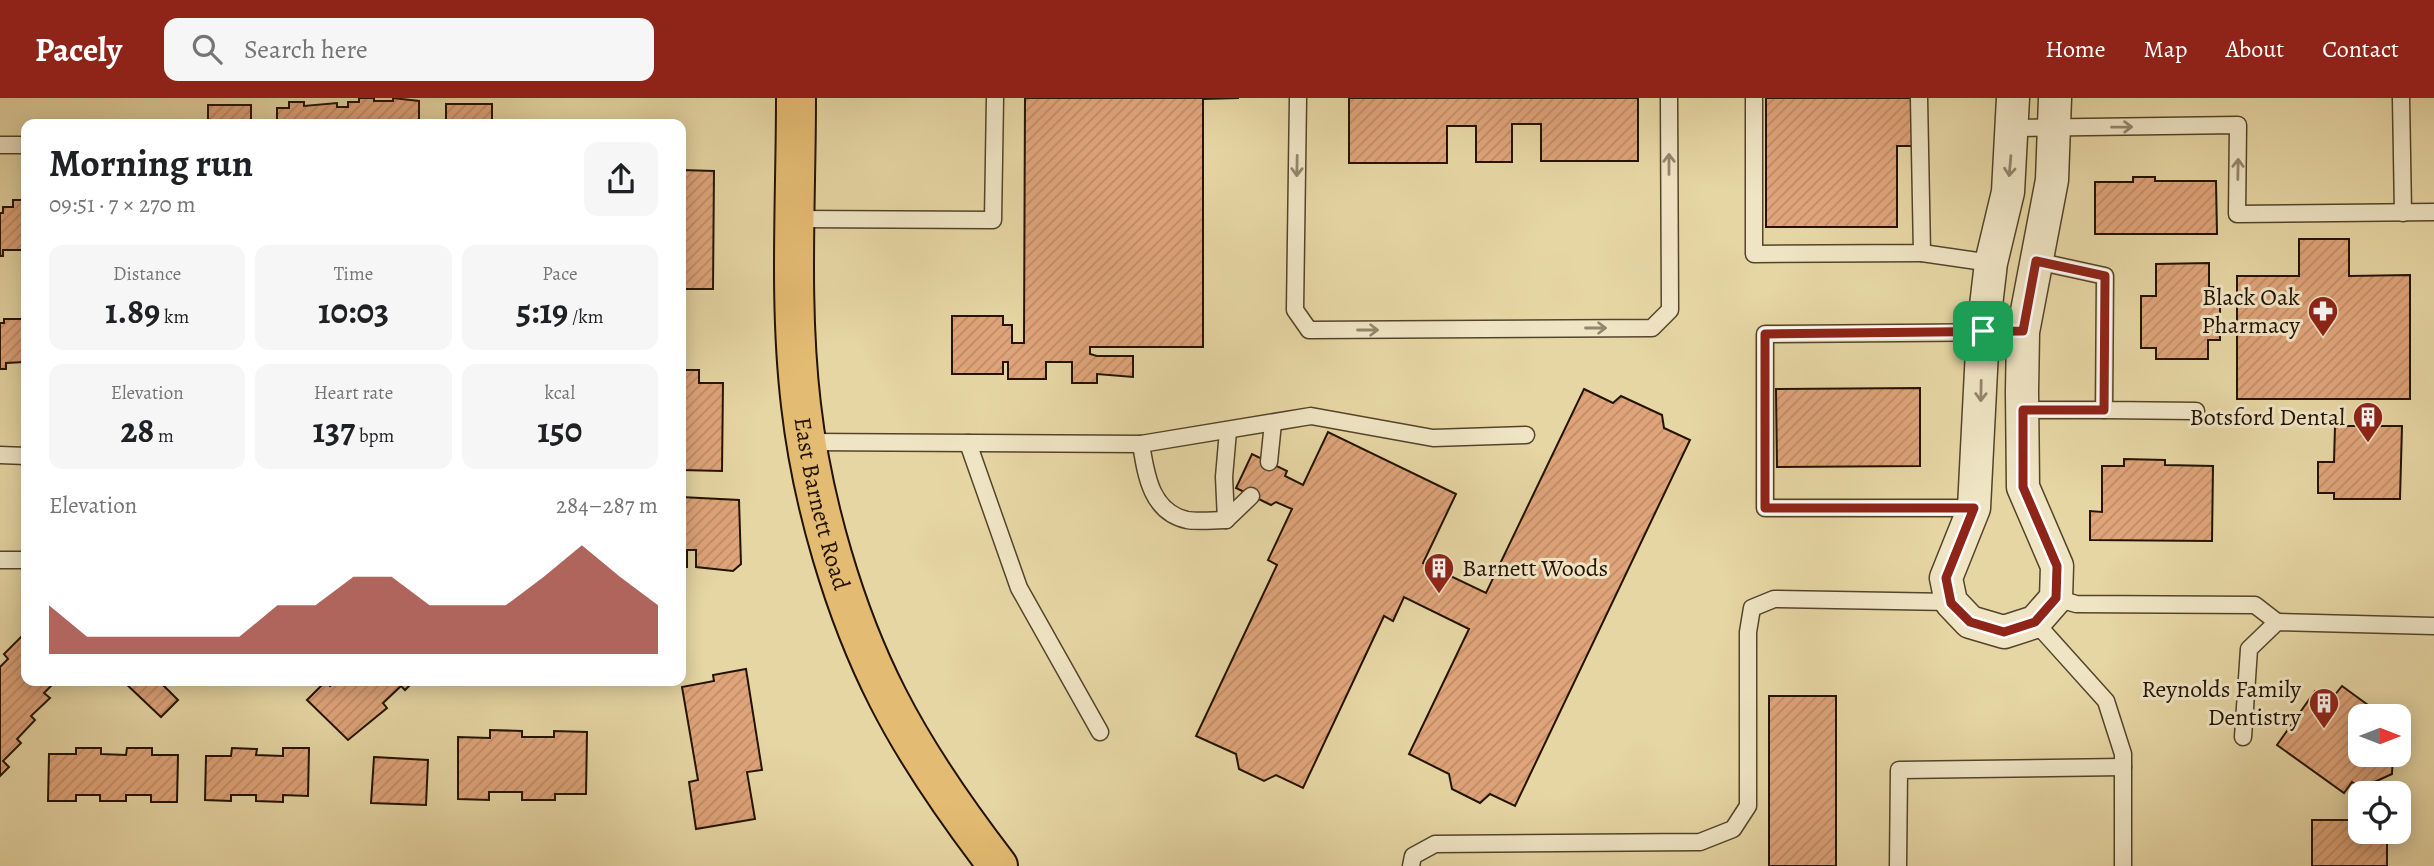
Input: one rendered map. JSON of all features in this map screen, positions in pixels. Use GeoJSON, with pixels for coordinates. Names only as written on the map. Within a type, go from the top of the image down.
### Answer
{"type":"FeatureCollection","features":[{"type":"Feature","properties":{"kind":"main road","name":"East Barnett Road"},"geometry":{"type":"LineString","coordinates":[[796,98],[796,339],[813,476],[856,621],[888,699],[961,818],[998,866]]}},
{"type":"Feature","properties":{"kind":"street"},"geometry":{"type":"LineString","coordinates":[[2013,113],[2008,192],[1991,263],[1983,331],[1974,508],[1946,578],[1951,603],[1970,622],[2004,632],[2035,622],[2056,598],[2057,566],[2023,487],[2023,331],[2052,180],[2054,113]]}},
{"type":"Feature","properties":{"kind":"lane"},"geometry":{"type":"LineString","coordinates":[[797,219],[993,220],[995,98]]}},
{"type":"Feature","properties":{"kind":"lane"},"geometry":{"type":"LineString","coordinates":[[1298,98],[1295,310],[1309,330],[1652,328],[1670,310],[1669,98]]}},
{"type":"Feature","properties":{"kind":"lane"},"geometry":{"type":"LineString","coordinates":[[1754,98],[1754,254],[1922,253],[1991,263]]}},
{"type":"Feature","properties":{"kind":"lane"},"geometry":{"type":"LineString","coordinates":[[1919,98],[1922,253]]}},
{"type":"Feature","properties":{"kind":"lane"},"geometry":{"type":"LineString","coordinates":[[2401,98],[2403,213]]}},
{"type":"Feature","properties":{"kind":"lane"},"geometry":{"type":"LineString","coordinates":[[2013,113],[2054,113],[2238,125],[2237,214],[2434,212]]}},
{"type":"Feature","properties":{"kind":"lane"},"geometry":{"type":"LineString","coordinates":[[0,145],[21,145]]}},
{"type":"Feature","properties":{"kind":"lane"},"geometry":{"type":"LineString","coordinates":[[2036,261],[2105,276],[2104,410]]}},
{"type":"Feature","properties":{"kind":"lane"},"geometry":{"type":"LineString","coordinates":[[1974,508],[1765,508],[1765,334],[2023,331]]}},
{"type":"Feature","properties":{"kind":"lane"},"geometry":{"type":"LineString","coordinates":[[2023,410],[2196,411]]}},
{"type":"Feature","properties":{"kind":"lane"},"geometry":{"type":"LineString","coordinates":[[807,442],[1141,444],[1311,416],[1433,438],[1526,435]]}},
{"type":"Feature","properties":{"kind":"lane"},"geometry":{"type":"LineString","coordinates":[[1269,463],[1273,424]]}},
{"type":"Feature","properties":{"kind":"lane"},"geometry":{"type":"LineString","coordinates":[[1226,520],[1224,477],[1228,431]]}},
{"type":"Feature","properties":{"kind":"lane"},"geometry":{"type":"LineString","coordinates":[[968,443],[1019,588],[1100,732]]}},
{"type":"Feature","properties":{"kind":"lane"},"geometry":{"type":"LineString","coordinates":[[1141,444],[1147,477],[1159,505],[1186,520],[1226,520],[1251,496]]}},
{"type":"Feature","properties":{"kind":"lane"},"geometry":{"type":"LineString","coordinates":[[0,455],[21,456]]}},
{"type":"Feature","properties":{"kind":"lane"},"geometry":{"type":"LineString","coordinates":[[0,560],[21,560]]}},
{"type":"Feature","properties":{"kind":"lane"},"geometry":{"type":"LineString","coordinates":[[2056,598],[2076,604],[2255,606],[2277,622],[2434,626]]}},
{"type":"Feature","properties":{"kind":"lane"},"geometry":{"type":"LineString","coordinates":[[1411,866],[1413,856],[1435,844],[1700,842],[1733,829],[1748,806],[1748,632],[1752,608],[1774,599],[1951,603]]}},
{"type":"Feature","properties":{"kind":"lane"},"geometry":{"type":"LineString","coordinates":[[2035,622],[2106,701],[2123,754],[2123,866]]}},
{"type":"Feature","properties":{"kind":"lane"},"geometry":{"type":"LineString","coordinates":[[2243,737],[2249,649],[2277,622]]}},
{"type":"Feature","properties":{"kind":"lane"},"geometry":{"type":"LineString","coordinates":[[1898,866],[1899,770],[2123,766]]}},
{"type":"Feature","properties":{"kind":"building"},"geometry":{"type":"Polygon","coordinates":[[[359,98],[374,98],[374,101],[393,101],[393,98],[419,101],[419,119],[277,119],[277,108],[289,108],[289,102],[304,102],[304,106],[337,103],[337,107],[348,107],[348,102],[359,102],[359,98]]]}},
{"type":"Feature","properties":{"kind":"building"},"geometry":{"type":"Polygon","coordinates":[[[1025,98],[1239,98],[1203,99],[1203,347],[1090,347],[1090,354],[1097,356],[1133,356],[1133,377],[1097,374],[1097,383],[1072,383],[1072,362],[1046,362],[1046,379],[1008,379],[1008,362],[1003,362],[1003,374],[952,374],[952,316],[1003,316],[1003,325],[1012,325],[1012,343],[1024,343],[1025,98]]]}},
{"type":"Feature","properties":{"kind":"building"},"geometry":{"type":"Polygon","coordinates":[[[1349,98],[1638,98],[1638,161],[1541,161],[1541,124],[1512,124],[1512,162],[1476,162],[1476,126],[1447,126],[1447,163],[1349,163],[1349,98]]]}},
{"type":"Feature","properties":{"kind":"building"},"geometry":{"type":"Polygon","coordinates":[[[1766,98],[1913,98],[1913,146],[1897,146],[1897,227],[1766,227],[1766,98]]]}},
{"type":"Feature","properties":{"kind":"building"},"geometry":{"type":"Polygon","coordinates":[[[446,104],[492,104],[492,119],[446,119],[446,104]]]}},
{"type":"Feature","properties":{"kind":"building"},"geometry":{"type":"Polygon","coordinates":[[[208,105],[251,105],[251,119],[208,119],[208,105]]]}},
{"type":"Feature","properties":{"kind":"building"},"geometry":{"type":"Polygon","coordinates":[[[686,170],[714,171],[713,289],[686,289],[686,170]]]}},
{"type":"Feature","properties":{"kind":"building"},"geometry":{"type":"Polygon","coordinates":[[[2133,177],[2155,177],[2155,181],[2216,181],[2217,234],[2095,234],[2095,182],[2133,182],[2133,177]]]}},
{"type":"Feature","properties":{"kind":"building"},"geometry":{"type":"Polygon","coordinates":[[[13,200],[21,200],[21,250],[3,250],[3,256],[0,256],[0,213],[3,213],[3,207],[13,207],[13,200]]]}},
{"type":"Feature","properties":{"kind":"building","name":"Black Oak Pharmacy"},"geometry":{"type":"Polygon","coordinates":[[[2299,239],[2349,239],[2349,276],[2410,275],[2410,399],[2237,399],[2237,276],[2299,276],[2299,239]]]}},
{"type":"Feature","properties":{"kind":"building"},"geometry":{"type":"Polygon","coordinates":[[[2209,263],[2209,287],[2220,287],[2220,340],[2208,340],[2208,359],[2156,359],[2156,348],[2141,348],[2141,296],[2156,296],[2156,264],[2209,263]]]}},
{"type":"Feature","properties":{"kind":"building"},"geometry":{"type":"Polygon","coordinates":[[[4,319],[21,319],[21,362],[6,363],[6,369],[0,369],[0,323],[4,323],[4,319]]]}},
{"type":"Feature","properties":{"kind":"building"},"geometry":{"type":"Polygon","coordinates":[[[686,370],[699,370],[699,383],[723,383],[722,471],[686,470],[686,370]]]}},
{"type":"Feature","properties":{"kind":"building"},"geometry":{"type":"Polygon","coordinates":[[[1920,388],[1920,466],[1777,467],[1776,389],[1920,388]]]}},
{"type":"Feature","properties":{"kind":"building","name":"Barnett Woods"},"geometry":{"type":"Polygon","coordinates":[[[1584,389],[1613,403],[1621,396],[1662,415],[1664,428],[1690,440],[1515,806],[1490,794],[1480,803],[1452,789],[1449,774],[1409,754],[1469,629],[1404,597],[1393,621],[1384,616],[1303,788],[1276,775],[1264,781],[1239,769],[1236,754],[1196,736],[1277,565],[1268,560],[1292,509],[1276,502],[1271,505],[1236,488],[1252,454],[1287,471],[1285,476],[1303,485],[1328,432],[1456,494],[1423,563],[1486,593],[1584,389]]]}},
{"type":"Feature","properties":{"kind":"building","name":"Botsford Dental"},"geometry":{"type":"Polygon","coordinates":[[[2335,426],[2402,426],[2400,499],[2334,499],[2334,493],[2318,493],[2318,462],[2334,462],[2335,426]]]}},
{"type":"Feature","properties":{"kind":"building"},"geometry":{"type":"Polygon","coordinates":[[[2124,459],[2165,460],[2165,465],[2213,466],[2212,541],[2090,540],[2090,511],[2102,512],[2102,466],[2124,466],[2124,459]]]}},
{"type":"Feature","properties":{"kind":"building"},"geometry":{"type":"Polygon","coordinates":[[[686,497],[739,500],[741,564],[733,571],[696,567],[696,550],[687,550],[687,567],[686,497]]]}},
{"type":"Feature","properties":{"kind":"building"},"geometry":{"type":"Polygon","coordinates":[[[21,637],[21,686],[51,686],[44,693],[50,698],[31,716],[35,720],[17,739],[21,743],[3,761],[9,767],[0,776],[0,667],[8,659],[4,654],[21,637]]]}},
{"type":"Feature","properties":{"kind":"building"},"geometry":{"type":"Polygon","coordinates":[[[746,669],[762,770],[747,772],[755,819],[696,829],[689,782],[698,780],[682,687],[714,681],[713,675],[746,669]]]}},
{"type":"Feature","properties":{"kind":"building"},"geometry":{"type":"Polygon","coordinates":[[[128,686],[164,686],[178,700],[161,717],[128,686]]]}},
{"type":"Feature","properties":{"kind":"building"},"geometry":{"type":"Polygon","coordinates":[[[321,686],[401,686],[383,703],[387,708],[348,740],[307,700],[321,686]]]}},
{"type":"Feature","properties":{"kind":"building","name":"Reynolds Family Dentistry"},"geometry":{"type":"Polygon","coordinates":[[[2342,686],[2367,704],[2348,704],[2348,767],[2392,767],[2392,774],[2376,781],[2348,781],[2344,793],[2277,745],[2315,691],[2330,701],[2342,686]]]}},
{"type":"Feature","properties":{"kind":"building"},"geometry":{"type":"Polygon","coordinates":[[[1769,696],[1836,696],[1836,866],[1769,866],[1769,696]]]}},
{"type":"Feature","properties":{"kind":"building"},"geometry":{"type":"Polygon","coordinates":[[[490,730],[522,731],[522,737],[554,737],[554,731],[587,732],[586,794],[555,794],[555,800],[522,800],[522,792],[489,792],[489,800],[458,799],[458,737],[490,738],[490,730]]]}},
{"type":"Feature","properties":{"kind":"building"},"geometry":{"type":"Polygon","coordinates":[[[76,748],[101,748],[101,754],[126,755],[127,748],[152,748],[152,755],[178,755],[177,802],[151,802],[151,795],[126,795],[126,801],[100,801],[100,795],[76,795],[76,801],[48,801],[49,754],[76,754],[76,748]]]}},
{"type":"Feature","properties":{"kind":"building"},"geometry":{"type":"Polygon","coordinates":[[[232,748],[257,749],[256,755],[283,756],[283,748],[309,748],[308,796],[283,795],[283,802],[256,801],[256,795],[231,795],[231,801],[205,800],[206,756],[231,756],[232,748]]]}},
{"type":"Feature","properties":{"kind":"building"},"geometry":{"type":"Polygon","coordinates":[[[374,757],[428,760],[426,805],[371,803],[374,757]]]}},
{"type":"Feature","properties":{"kind":"building"},"geometry":{"type":"Polygon","coordinates":[[[2312,820],[2348,820],[2348,844],[2387,844],[2387,866],[2312,866],[2312,820]]]}},
{"type":"Feature","properties":{"kind":"place","name":"Black Oak Pharmacy"},"geometry":{"type":"Point","coordinates":[2323,338]}},
{"type":"Feature","properties":{"kind":"place","name":"Botsford Dental"},"geometry":{"type":"Point","coordinates":[2368,444]}},
{"type":"Feature","properties":{"kind":"place","name":"Barnett Woods"},"geometry":{"type":"Point","coordinates":[1439,595]}},
{"type":"Feature","properties":{"kind":"place","name":"Reynolds Family Dentistry"},"geometry":{"type":"Point","coordinates":[2324,730]}},
{"type":"Feature","properties":{"kind":"route"},"geometry":{"type":"LineString","coordinates":[[2036,261],[2105,276],[2104,410],[2023,410],[2023,487],[2057,566],[2056,598],[2035,622],[2004,632],[1970,622],[1951,603],[1946,578],[1953,553],[1974,508],[1765,508],[1765,334],[1983,331],[2023,331],[2036,261]]}}]}
